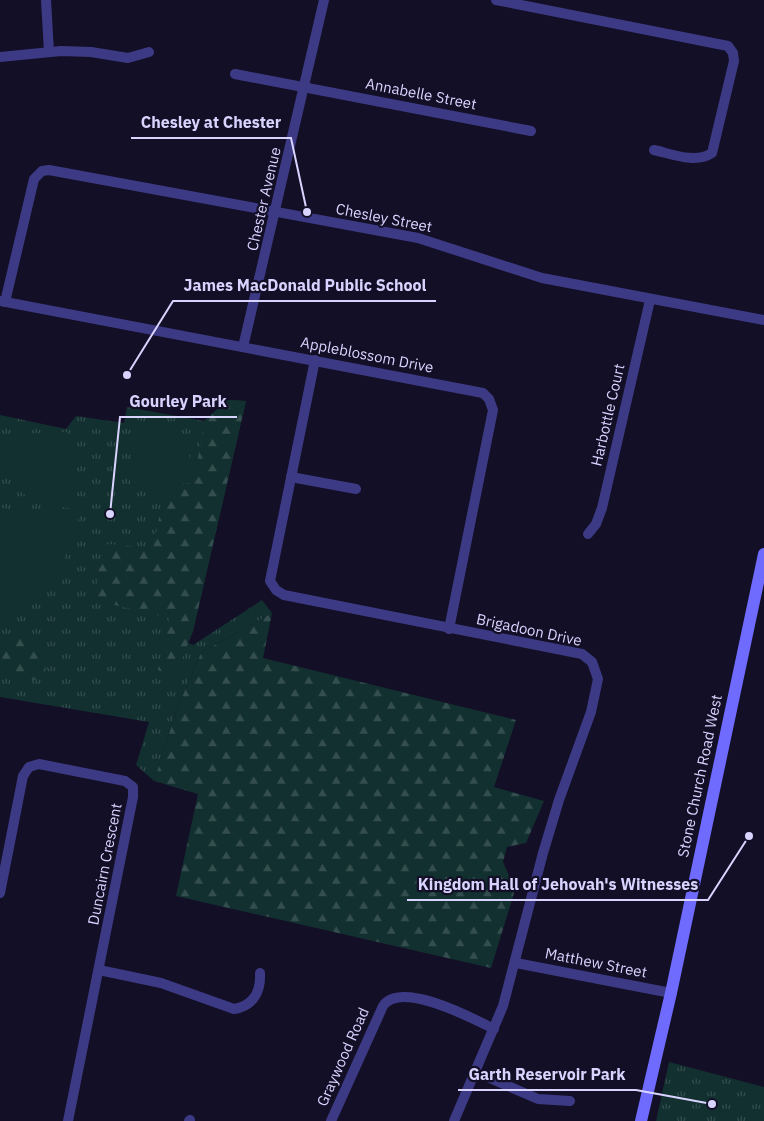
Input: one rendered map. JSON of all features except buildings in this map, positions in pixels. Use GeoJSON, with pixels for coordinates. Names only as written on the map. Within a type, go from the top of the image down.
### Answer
{"type":"FeatureCollection","features":[{"type":"Feature","properties":{"kind":"main road","name":"Stone Church Road West"},"geometry":{"type":"LineString","coordinates":[[641,1121],[671,993],[764,554]]}},
{"type":"Feature","properties":{"kind":"street"},"geometry":{"type":"LineString","coordinates":[[46,0],[49,52]]}},
{"type":"Feature","properties":{"kind":"street","name":"Chester Avenue"},"geometry":{"type":"LineString","coordinates":[[243,347],[277,211],[324,0]]}},
{"type":"Feature","properties":{"kind":"street"},"geometry":{"type":"LineString","coordinates":[[496,0],[728,46],[733,53],[734,61],[712,153],[706,158],[697,159],[654,150]]}},
{"type":"Feature","properties":{"kind":"street"},"geometry":{"type":"LineString","coordinates":[[0,57],[49,52],[91,52],[128,58],[149,52]]}},
{"type":"Feature","properties":{"kind":"street","name":"Annabelle Street"},"geometry":{"type":"LineString","coordinates":[[235,74],[531,131]]}},
{"type":"Feature","properties":{"kind":"street","name":"Chesley Street"},"geometry":{"type":"LineString","coordinates":[[3,301],[34,179],[42,171],[49,170],[418,238],[542,278],[650,300],[764,320]]}},
{"type":"Feature","properties":{"kind":"street","name":"Harbottle Court"},"geometry":{"type":"LineString","coordinates":[[588,534],[596,524],[602,508],[650,300]]}},
{"type":"Feature","properties":{"kind":"street","name":"Appleblossom Drive"},"geometry":{"type":"LineString","coordinates":[[3,301],[477,391],[489,399],[493,407],[492,416],[449,628]]}},
{"type":"Feature","properties":{"kind":"street","name":"Brigadoon Drive"},"geometry":{"type":"LineString","coordinates":[[315,360],[270,581],[276,590],[284,595],[582,654],[592,662],[598,678],[586,730],[559,800],[543,853],[516,963],[494,1029],[454,1121]]}},
{"type":"Feature","properties":{"kind":"street"},"geometry":{"type":"LineString","coordinates":[[291,477],[356,489]]}},
{"type":"Feature","properties":{"kind":"street","name":"Duncairn Crescent"},"geometry":{"type":"LineString","coordinates":[[0,893],[23,776],[29,767],[39,764],[125,781],[133,787],[133,797],[68,1121]]}},
{"type":"Feature","properties":{"kind":"street","name":"Matthew Street"},"geometry":{"type":"LineString","coordinates":[[516,963],[671,993]]}},
{"type":"Feature","properties":{"kind":"street"},"geometry":{"type":"LineString","coordinates":[[99,970],[161,983],[234,1009],[245,1007],[252,1001],[260,987],[260,973]]}},
{"type":"Feature","properties":{"kind":"street","name":"Graywood Road"},"geometry":{"type":"LineString","coordinates":[[331,1121],[383,1006],[392,998],[401,996],[442,1006],[494,1029]]}},
{"type":"Feature","properties":{"kind":"street"},"geometry":{"type":"LineString","coordinates":[[476,1072],[538,1099],[570,1101]]}},
{"type":"Feature","properties":{"kind":"green space"},"geometry":{"type":"Polygon","coordinates":[[[228,400],[246,401],[193,631],[188,643],[193,645],[262,600],[272,613],[201,653],[177,709],[154,781],[136,765],[149,722],[0,697],[0,415],[66,429],[76,416],[124,423],[127,407],[204,421],[228,400]]]}},
{"type":"Feature","properties":{"kind":"green space"},"geometry":{"type":"Polygon","coordinates":[[[228,400],[246,401],[193,631],[175,677],[158,670],[169,618],[98,601],[96,568],[108,544],[153,548],[165,488],[193,488],[204,421],[228,400]]]}},
{"type":"Feature","properties":{"kind":"green space"},"geometry":{"type":"Polygon","coordinates":[[[137,420],[165,427],[181,437],[189,454],[191,483],[133,486],[129,479],[137,420]]]}},
{"type":"Feature","properties":{"kind":"green space"},"geometry":{"type":"Polygon","coordinates":[[[66,432],[77,442],[75,509],[37,503],[18,490],[2,462],[1,435],[66,432]]]}},
{"type":"Feature","properties":{"kind":"green space"},"geometry":{"type":"Polygon","coordinates":[[[0,508],[79,517],[68,549],[55,575],[34,596],[3,611],[0,611],[0,508]]]}},
{"type":"Feature","properties":{"kind":"green space"},"geometry":{"type":"Polygon","coordinates":[[[272,613],[263,658],[516,720],[494,787],[544,801],[526,843],[507,847],[503,862],[515,890],[491,968],[176,896],[198,794],[154,781],[177,709],[201,653],[272,613]]]}},
{"type":"Feature","properties":{"kind":"green space"},"geometry":{"type":"Polygon","coordinates":[[[13,634],[32,635],[48,652],[45,673],[42,678],[13,684],[0,668],[0,639],[13,634]]]}},
{"type":"Feature","properties":{"kind":"green space"},"geometry":{"type":"Polygon","coordinates":[[[669,1062],[764,1087],[764,1121],[656,1121],[669,1062]]]}},
{"type":"Feature","properties":{"kind":"place","name":"Chesley at Chester"},"geometry":{"type":"Point","coordinates":[307,212]}},
{"type":"Feature","properties":{"kind":"place","name":"James MacDonald Public School"},"geometry":{"type":"Point","coordinates":[127,375]}},
{"type":"Feature","properties":{"kind":"place","name":"Gourley Park"},"geometry":{"type":"Point","coordinates":[110,514]}},
{"type":"Feature","properties":{"kind":"place","name":"Kingdom Hall of Jehovah's Witnesses"},"geometry":{"type":"Point","coordinates":[749,836]}},
{"type":"Feature","properties":{"kind":"place","name":"Garth Reservoir Park"},"geometry":{"type":"Point","coordinates":[712,1104]}}]}
